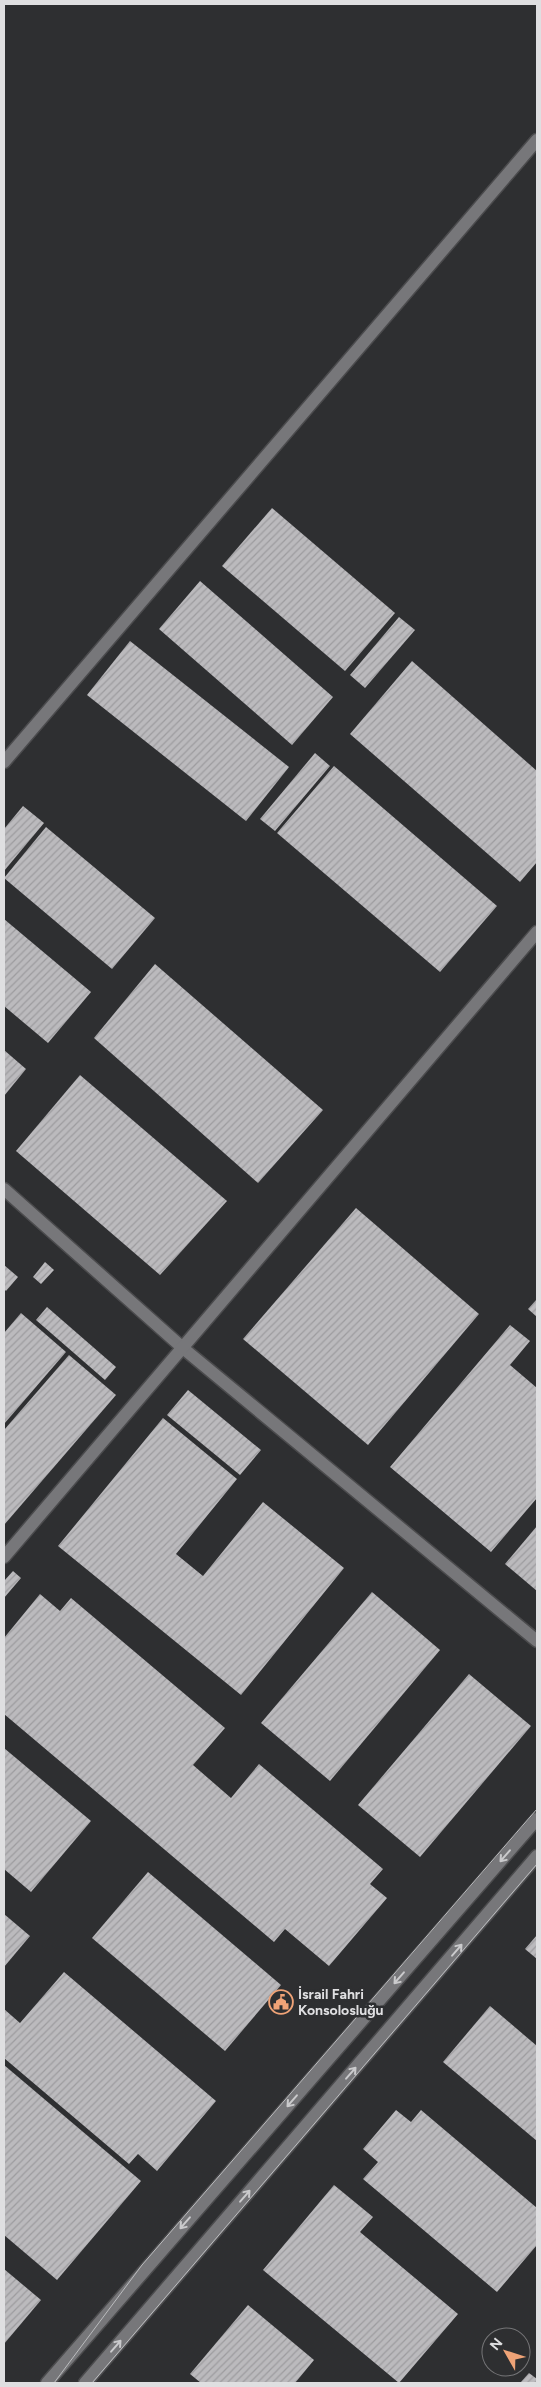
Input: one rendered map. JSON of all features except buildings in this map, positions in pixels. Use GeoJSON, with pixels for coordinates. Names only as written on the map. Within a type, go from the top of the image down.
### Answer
{"type":"FeatureCollection","features":[{"type":"Feature","properties":{"kind":"street"},"geometry":{"type":"LineString","coordinates":[[4,762],[537,140]]}},
{"type":"Feature","properties":{"kind":"street"},"geometry":{"type":"LineString","coordinates":[[4,1557],[184,1349],[537,932]]}},
{"type":"Feature","properties":{"kind":"street"},"geometry":{"type":"LineString","coordinates":[[4,1189],[184,1349],[537,1641]]}},
{"type":"Feature","properties":{"kind":"street"},"geometry":{"type":"LineString","coordinates":[[47,2383],[537,1819]]}},
{"type":"Feature","properties":{"kind":"street"},"geometry":{"type":"LineString","coordinates":[[85,2383],[537,1856]]}},
{"type":"Feature","properties":{"kind":"tram line"},"geometry":{"type":"LineString","coordinates":[[54,2383],[142,2265],[537,1809]]}},
{"type":"Feature","properties":{"kind":"tram line"},"geometry":{"type":"LineString","coordinates":[[92,2383],[537,1864]]}},
{"type":"Feature","properties":{"kind":"place","name":"İsrail Fahri Konsolosluğu"},"geometry":{"type":"Point","coordinates":[281,2002]}}]}
